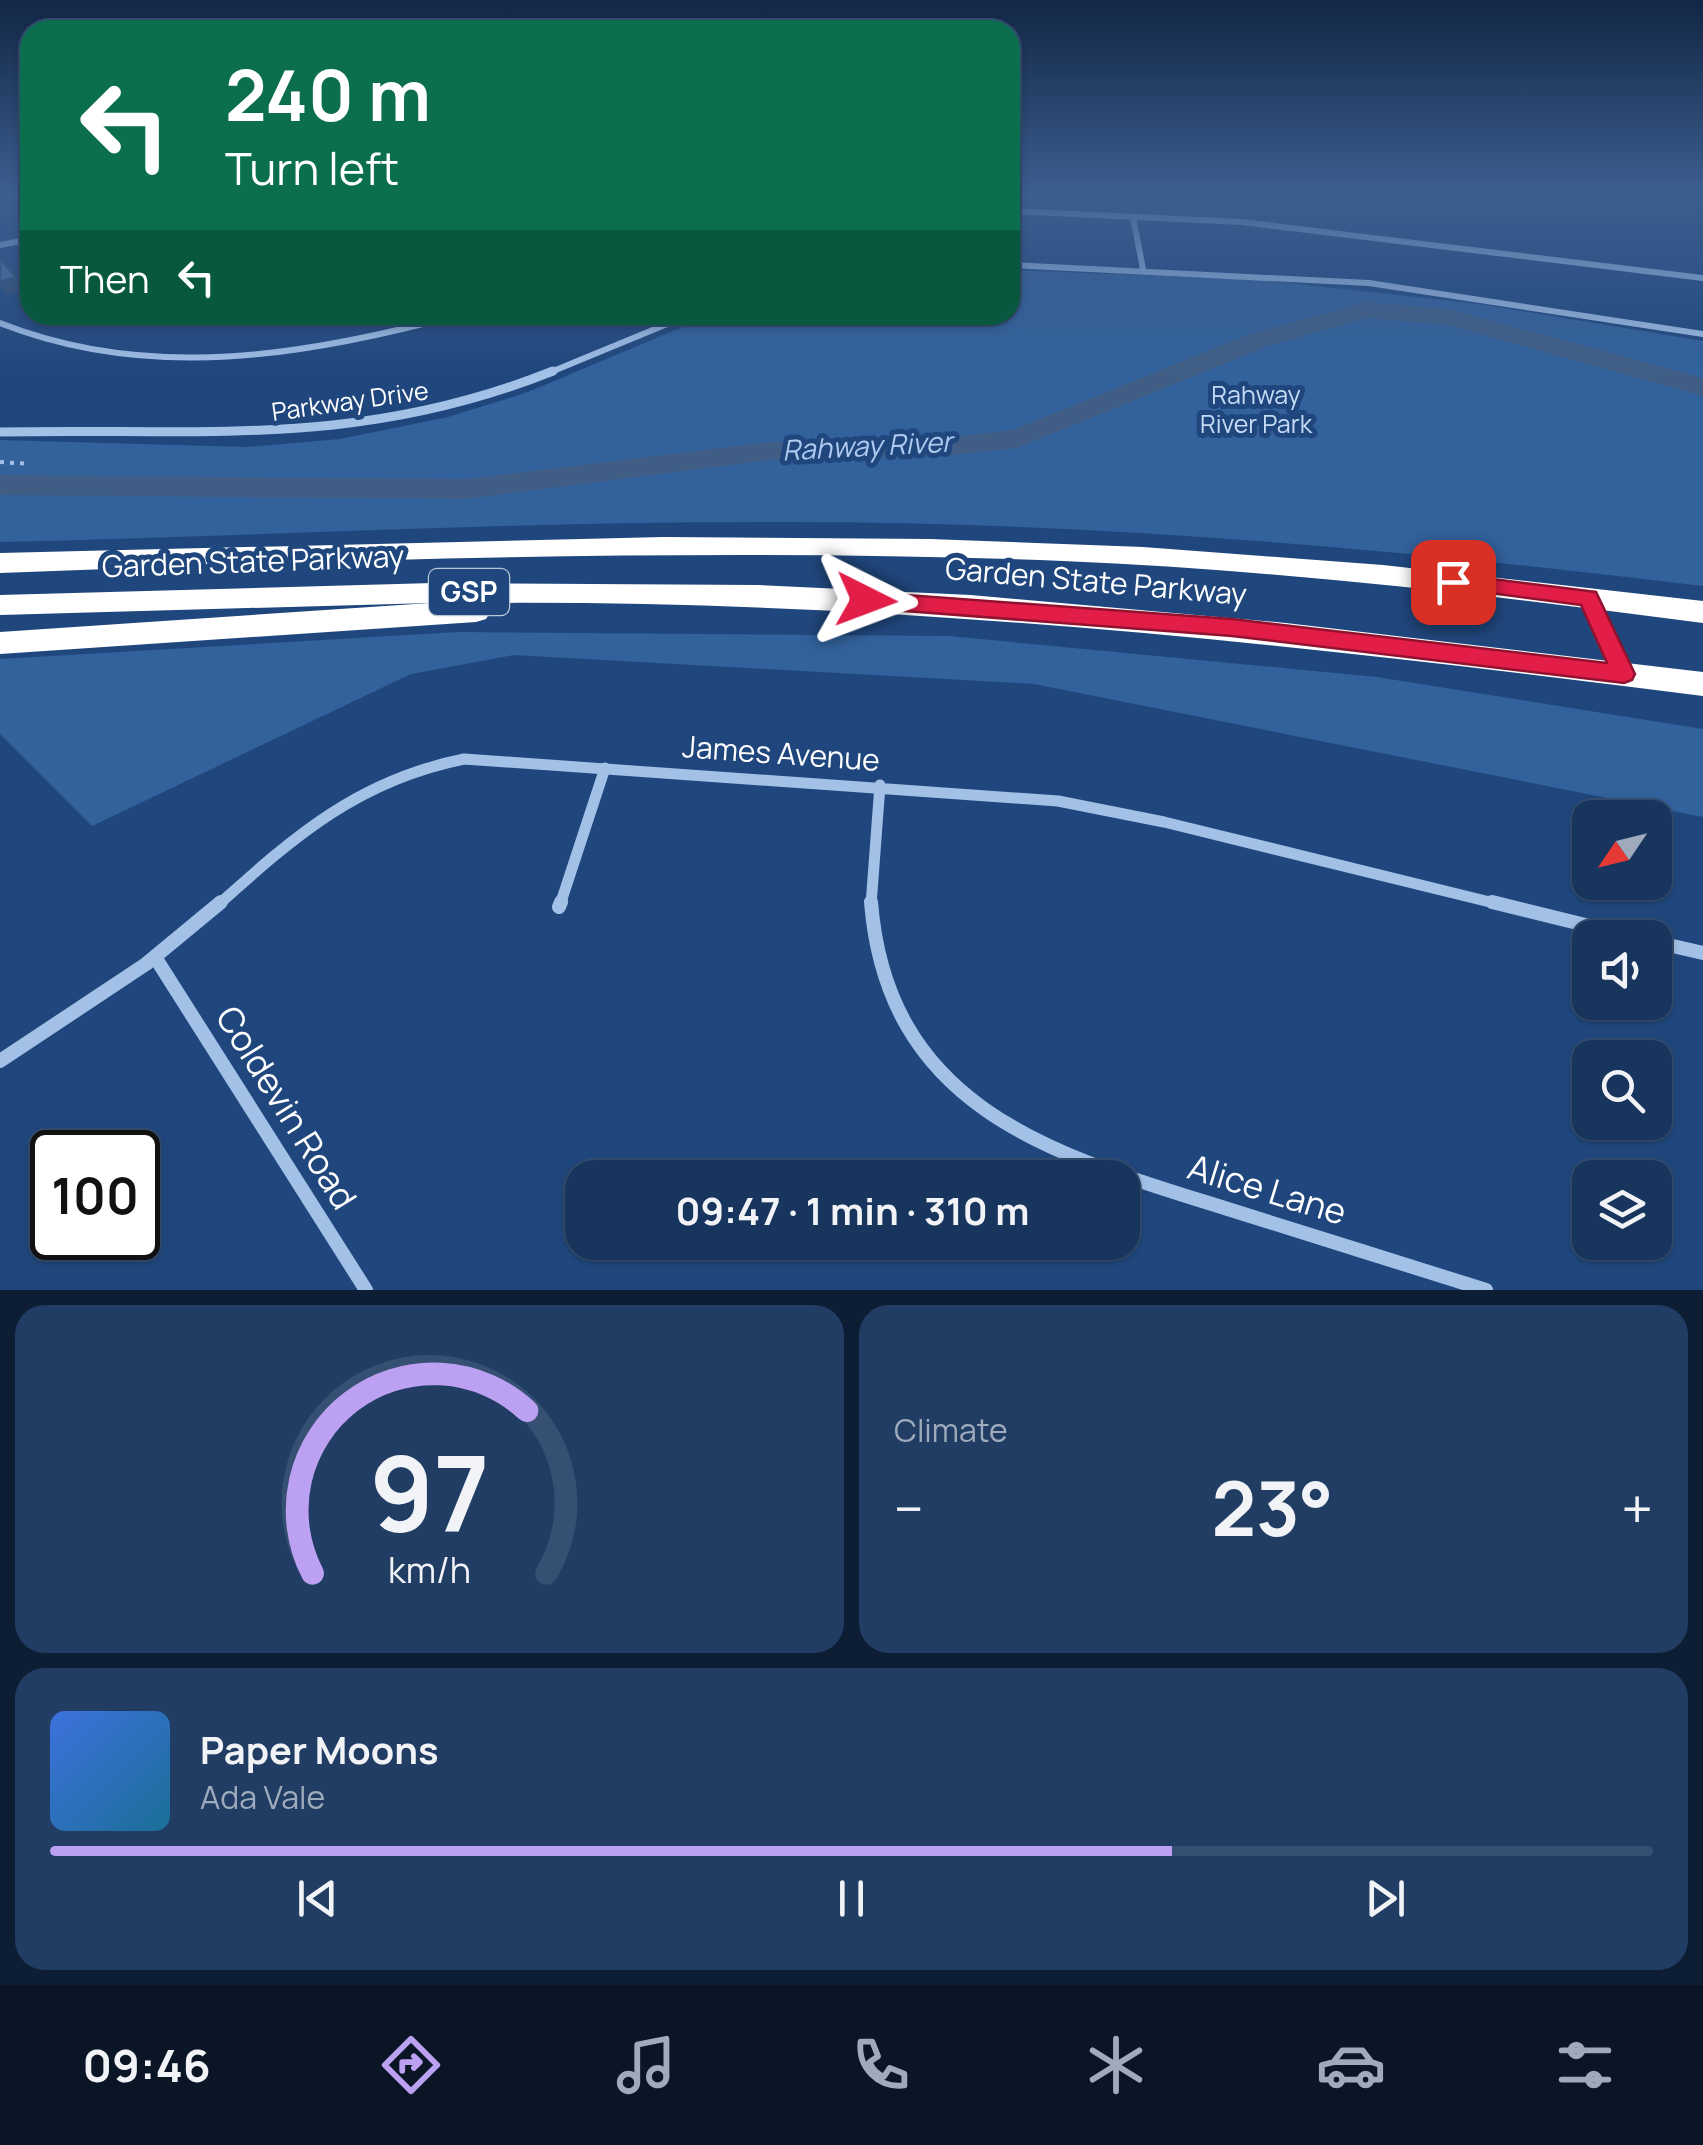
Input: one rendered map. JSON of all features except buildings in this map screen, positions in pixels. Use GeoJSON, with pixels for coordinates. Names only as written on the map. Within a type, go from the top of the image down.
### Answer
{"type":"FeatureCollection","features":[{"type":"Feature","properties":{"kind":"highway","name":"Garden State Parkway"},"geometry":{"type":"LineString","coordinates":[[0,564],[454,550],[862,547],[1218,560],[1703,612]]}},
{"type":"Feature","properties":{"kind":"highway","name":"Garden State Parkway"},"geometry":{"type":"LineString","coordinates":[[0,605],[510,592],[796,597],[1160,620],[1703,686]]}},
{"type":"Feature","properties":{"kind":"highway"},"geometry":{"type":"LineString","coordinates":[[0,643],[616,602],[796,597]]}},
{"type":"Feature","properties":{"kind":"street"},"geometry":{"type":"LineString","coordinates":[[1140,253],[1143,269]]}},
{"type":"Feature","properties":{"kind":"street"},"geometry":{"type":"LineString","coordinates":[[1508,253],[1703,278]]}},
{"type":"Feature","properties":{"kind":"street"},"geometry":{"type":"LineString","coordinates":[[1020,265],[1143,269],[1420,288],[1703,334]]}},
{"type":"Feature","properties":{"kind":"street"},"geometry":{"type":"LineString","coordinates":[[0,322],[25,335],[94,351],[190,357],[330,343],[412,325]]}},
{"type":"Feature","properties":{"kind":"street","name":"Parkway Drive"},"geometry":{"type":"LineString","coordinates":[[0,432],[253,434],[382,422],[514,387],[665,325]]}},
{"type":"Feature","properties":{"kind":"street","name":"James Avenue"},"geometry":{"type":"LineString","coordinates":[[0,1060],[155,958],[327,812],[386,778],[464,759],[1018,796],[1128,814],[1572,922]]}},
{"type":"Feature","properties":{"kind":"street"},"geometry":{"type":"LineString","coordinates":[[559,907],[605,768]]}},
{"type":"Feature","properties":{"kind":"street","name":"Alice Lane"},"geometry":{"type":"LineString","coordinates":[[880,785],[870,896],[884,972],[921,1046],[982,1109],[1026,1139],[1076,1162],[1486,1290]]}},
{"type":"Feature","properties":{"kind":"street"},"geometry":{"type":"LineString","coordinates":[[1672,946],[1703,953]]}},
{"type":"Feature","properties":{"kind":"street","name":"Coldevin Road"},"geometry":{"type":"LineString","coordinates":[[155,958],[366,1290]]}},
{"type":"Feature","properties":{"kind":"lane"},"geometry":{"type":"LineString","coordinates":[[1589,598],[1624,674]]}},
{"type":"Feature","properties":{"kind":"path"},"geometry":{"type":"LineString","coordinates":[[0,462],[30,464]]}},
{"type":"Feature","properties":{"kind":"green space","name":"Rahway River Park"},"geometry":{"type":"Polygon","coordinates":[[[1020,270],[1262,280],[1480,304],[1703,341],[1703,586],[1247,540],[904,523],[592,524],[0,542],[0,440],[247,447],[340,439],[448,417],[528,392],[687,325],[1020,325],[1020,270]]]}},
{"type":"Feature","properties":{"kind":"green space"},"geometry":{"type":"Polygon","coordinates":[[[458,632],[949,636],[1377,677],[1703,729],[1703,817],[1672,811],[1672,800],[1617,800],[1034,684],[514,655],[411,674],[92,826],[0,734],[0,659],[458,632]]]}},
{"type":"Feature","properties":{"kind":"waterway","name":"Rahway River"},"geometry":{"type":"LineString","coordinates":[[0,485],[466,489],[770,451],[952,446],[1017,439],[1259,340],[1366,310],[1449,317],[1703,387]]}},
{"type":"Feature","properties":{"kind":"route"},"geometry":{"type":"LineString","coordinates":[[866,600],[1232,628],[1624,674],[1589,598],[1453,582]]}}]}
